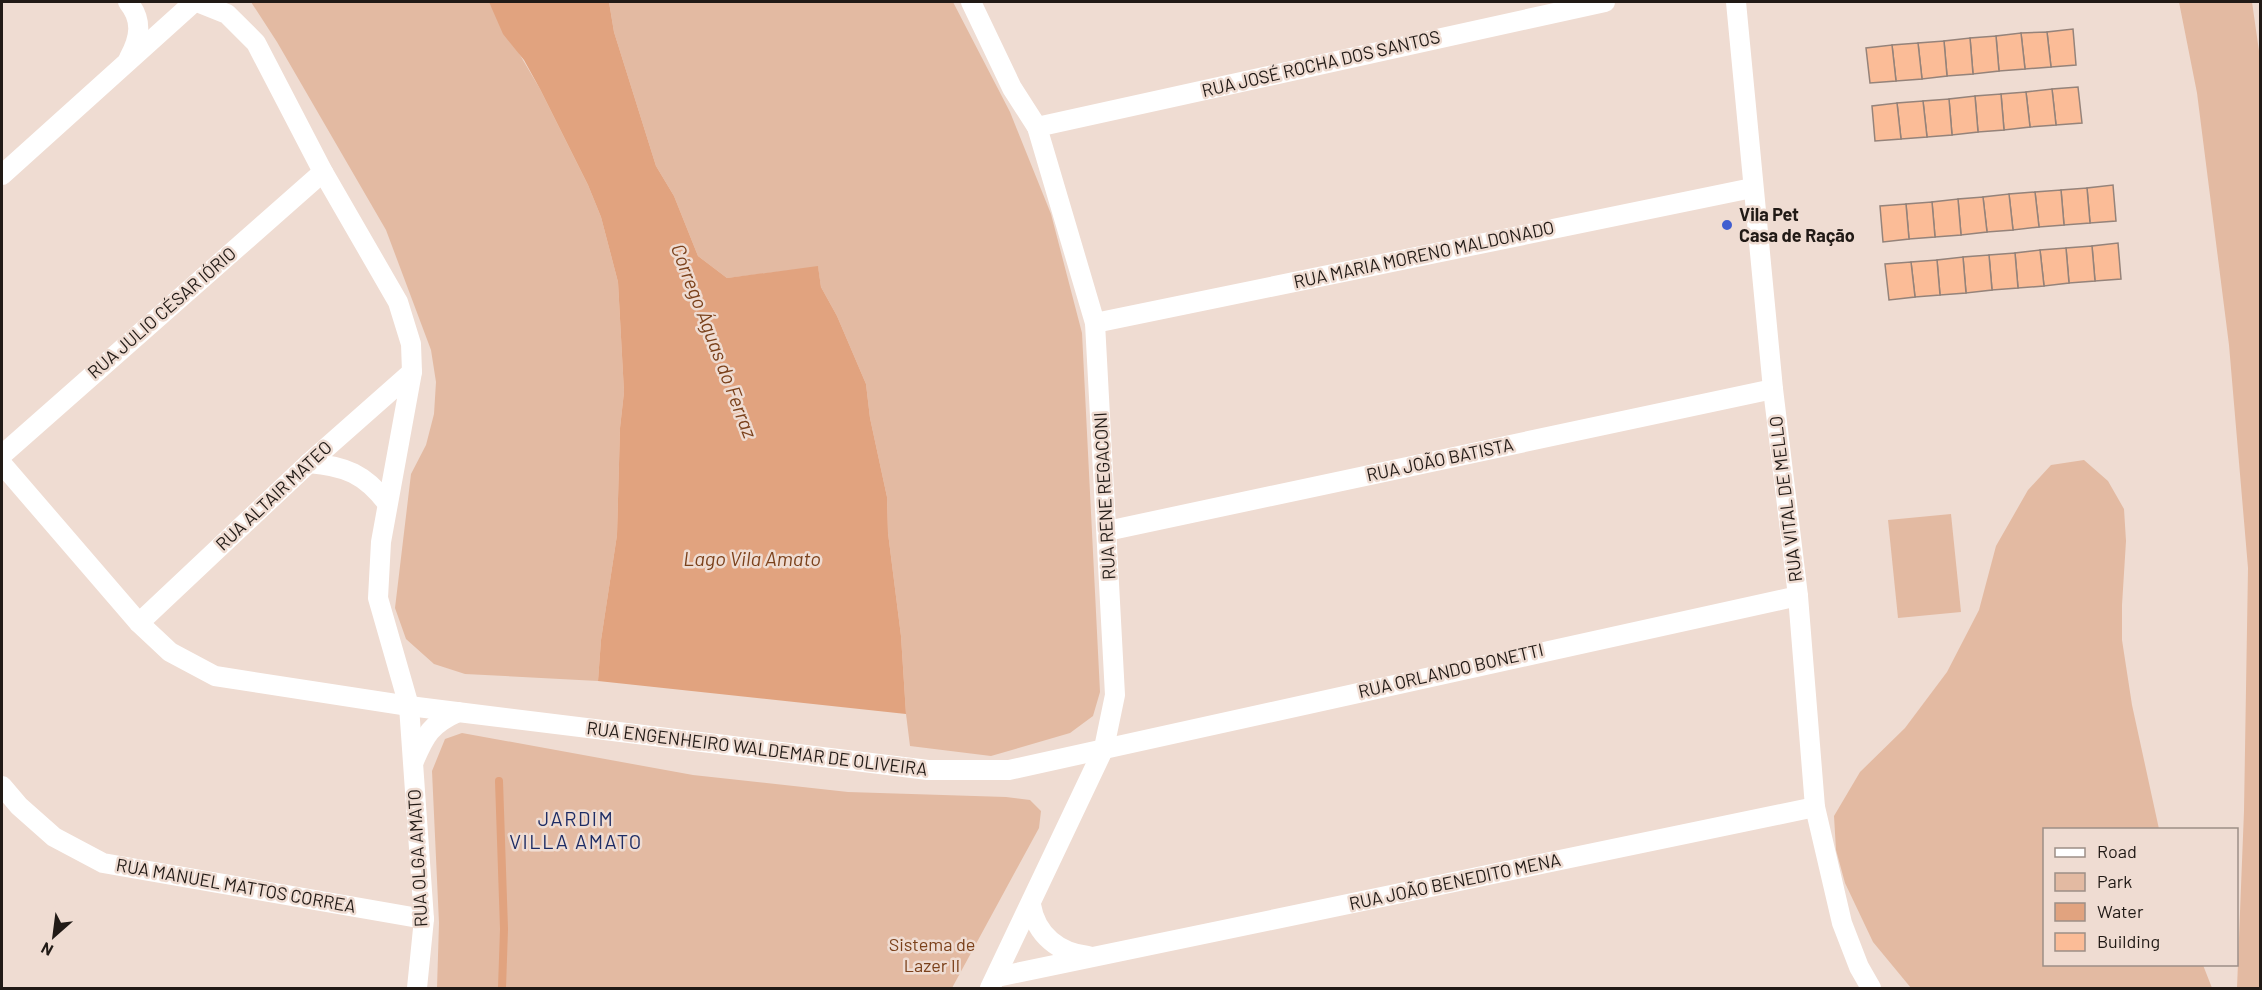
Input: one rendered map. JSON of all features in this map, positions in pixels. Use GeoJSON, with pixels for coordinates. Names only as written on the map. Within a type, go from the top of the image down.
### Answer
{"type":"FeatureCollection","features":[{"type":"Feature","properties":{"kind":"street"},"geometry":{"type":"LineString","coordinates":[[128,2],[139,21],[137,44],[128,60]]}},
{"type":"Feature","properties":{"kind":"street"},"geometry":{"type":"LineString","coordinates":[[2,175],[195,2]]}},
{"type":"Feature","properties":{"kind":"street","name":"RUA OLGA AMATO"},"geometry":{"type":"LineString","coordinates":[[195,2],[227,14],[256,43],[322,172],[398,302],[411,344],[412,372],[381,542],[378,598],[409,706],[424,919],[417,988]]}},
{"type":"Feature","properties":{"kind":"street","name":"RUA RENE REGACONI"},"geometry":{"type":"LineString","coordinates":[[971,2],[1012,88],[1037,128],[1095,323],[1115,695],[1104,748],[994,983]]}},
{"type":"Feature","properties":{"kind":"street","name":"RUA JOSÉ ROCHA DOS SANTOS"},"geometry":{"type":"LineString","coordinates":[[1037,128],[1605,2]]}},
{"type":"Feature","properties":{"kind":"street","name":"RUA VITAL DE MELLO"},"geometry":{"type":"LineString","coordinates":[[1736,2],[1752,188],[1798,596],[1815,807],[1842,923],[1859,967],[1871,988]]}},
{"type":"Feature","properties":{"kind":"street","name":"RUA JULIO CÉSAR IÓRIO"},"geometry":{"type":"LineString","coordinates":[[2,455],[322,172]]}},
{"type":"Feature","properties":{"kind":"street","name":"RUA MARIA MORENO MALDONADO"},"geometry":{"type":"LineString","coordinates":[[1095,323],[1752,188]]}},
{"type":"Feature","properties":{"kind":"street","name":"RUA ALTAIR MATEO"},"geometry":{"type":"LineString","coordinates":[[139,623],[309,463],[412,372]]}},
{"type":"Feature","properties":{"kind":"street","name":"RUA JOÃO BATISTA"},"geometry":{"type":"LineString","coordinates":[[1107,531],[1773,389]]}},
{"type":"Feature","properties":{"kind":"street"},"geometry":{"type":"LineString","coordinates":[[309,463],[336,465],[353,472],[374,485],[387,503]]}},
{"type":"Feature","properties":{"kind":"street","name":"RUA ENGENHEIRO WALDEMAR DE OLIVEIRA"},"geometry":{"type":"LineString","coordinates":[[2,464],[139,623],[170,652],[215,676],[409,706],[928,770],[1009,770],[1104,748]]}},
{"type":"Feature","properties":{"kind":"street","name":"RUA ORLANDO BONETTI"},"geometry":{"type":"LineString","coordinates":[[1104,748],[1798,596]]}},
{"type":"Feature","properties":{"kind":"street","name":"RUA OLGA AMATO"},"geometry":{"type":"LineString","coordinates":[[413,764],[421,743],[433,726],[458,712]]}},
{"type":"Feature","properties":{"kind":"street","name":"RUA MANUEL MATTOS CORREA"},"geometry":{"type":"LineString","coordinates":[[2,786],[54,837],[103,863],[424,919]]}},
{"type":"Feature","properties":{"kind":"street","name":"RUA JOÃO BENEDITO MENA"},"geometry":{"type":"LineString","coordinates":[[994,983],[1094,957],[1815,807]]}},
{"type":"Feature","properties":{"kind":"street","name":"RUA JOÃO BENEDITO MENA"},"geometry":{"type":"LineString","coordinates":[[1031,905],[1039,929],[1053,944],[1073,954],[1094,957]]}},
{"type":"Feature","properties":{"kind":"green space"},"geometry":{"type":"Polygon","coordinates":[[[251,2],[489,2],[540,89],[588,185],[601,217],[618,282],[624,392],[620,428],[617,535],[601,640],[598,681],[465,674],[434,664],[406,639],[395,608],[411,474],[426,445],[434,414],[436,382],[431,350],[386,230],[277,42],[251,2]]]}},
{"type":"Feature","properties":{"kind":"green space"},"geometry":{"type":"Polygon","coordinates":[[[609,2],[953,2],[1010,112],[1051,214],[1082,333],[1100,692],[1093,716],[1070,733],[991,756],[910,746],[901,636],[888,533],[887,497],[870,418],[866,384],[837,316],[821,287],[818,267],[727,278],[698,256],[674,196],[656,166],[614,32],[609,2]]]}},
{"type":"Feature","properties":{"kind":"green space"},"geometry":{"type":"Polygon","coordinates":[[[2179,2],[2252,2],[2260,58],[2260,988],[2237,988],[2244,811],[2248,568],[2229,345],[2197,93],[2179,2]]]}},
{"type":"Feature","properties":{"kind":"green space"},"geometry":{"type":"Polygon","coordinates":[[[2084,460],[2108,481],[2124,509],[2126,541],[2122,640],[2132,705],[2159,828],[2043,828],[2043,966],[2203,966],[2212,988],[1911,988],[1873,942],[1845,883],[1836,850],[1834,816],[1860,772],[1905,728],[1947,672],[1979,610],[1996,546],[2028,490],[2051,465],[2084,460]]]}},
{"type":"Feature","properties":{"kind":"green space"},"geometry":{"type":"Polygon","coordinates":[[[1951,514],[1961,612],[1898,618],[1888,520],[1951,514]]]}},
{"type":"Feature","properties":{"kind":"green space","name":"Sistema de Lazer II"},"geometry":{"type":"Polygon","coordinates":[[[462,733],[693,775],[848,792],[1006,797],[1030,800],[1041,811],[1039,828],[952,988],[437,988],[439,923],[432,771],[445,739],[462,733]]]}},
{"type":"Feature","properties":{"kind":"water","name":"Lago Vila Amato"},"geometry":{"type":"Polygon","coordinates":[[[489,2],[609,2],[614,32],[656,166],[674,196],[698,256],[727,278],[818,266],[821,287],[837,316],[866,384],[870,418],[887,497],[888,533],[901,636],[906,714],[598,681],[601,640],[617,535],[620,428],[624,392],[618,282],[601,217],[588,185],[540,89],[524,60],[503,34],[489,2]]]}},
{"type":"Feature","properties":{"kind":"building"},"geometry":{"type":"Polygon","coordinates":[[[2073,29],[2076,65],[2051,67],[2047,32],[2073,29]]]}},
{"type":"Feature","properties":{"kind":"building"},"geometry":{"type":"Polygon","coordinates":[[[2047,32],[2051,67],[2025,69],[2021,33],[2047,32]]]}},
{"type":"Feature","properties":{"kind":"building"},"geometry":{"type":"Polygon","coordinates":[[[2021,33],[2025,69],[1999,71],[1996,36],[2021,33]]]}},
{"type":"Feature","properties":{"kind":"building"},"geometry":{"type":"Polygon","coordinates":[[[1996,36],[1999,71],[1973,74],[1970,38],[1996,36]]]}},
{"type":"Feature","properties":{"kind":"building"},"geometry":{"type":"Polygon","coordinates":[[[1970,38],[1973,74],[1947,76],[1944,41],[1970,38]]]}},
{"type":"Feature","properties":{"kind":"building"},"geometry":{"type":"Polygon","coordinates":[[[1944,41],[1947,76],[1922,79],[1918,43],[1944,41]]]}},
{"type":"Feature","properties":{"kind":"building"},"geometry":{"type":"Polygon","coordinates":[[[1918,43],[1922,79],[1896,81],[1892,45],[1918,43]]]}},
{"type":"Feature","properties":{"kind":"building"},"geometry":{"type":"Polygon","coordinates":[[[1892,45],[1896,81],[1870,83],[1866,48],[1892,45]]]}},
{"type":"Feature","properties":{"kind":"building"},"geometry":{"type":"Polygon","coordinates":[[[2078,87],[2082,123],[2056,125],[2052,89],[2078,87]]]}},
{"type":"Feature","properties":{"kind":"building"},"geometry":{"type":"Polygon","coordinates":[[[2052,89],[2056,125],[2030,127],[2026,92],[2052,89]]]}},
{"type":"Feature","properties":{"kind":"building"},"geometry":{"type":"Polygon","coordinates":[[[2026,92],[2030,127],[2004,130],[2001,94],[2026,92]]]}},
{"type":"Feature","properties":{"kind":"building"},"geometry":{"type":"Polygon","coordinates":[[[2001,94],[2004,130],[1978,132],[1975,96],[2001,94]]]}},
{"type":"Feature","properties":{"kind":"building"},"geometry":{"type":"Polygon","coordinates":[[[1975,96],[1978,132],[1952,135],[1949,99],[1975,96]]]}},
{"type":"Feature","properties":{"kind":"building"},"geometry":{"type":"Polygon","coordinates":[[[1949,99],[1952,135],[1927,137],[1923,101],[1949,99]]]}},
{"type":"Feature","properties":{"kind":"building"},"geometry":{"type":"Polygon","coordinates":[[[1923,101],[1927,137],[1901,139],[1897,103],[1923,101]]]}},
{"type":"Feature","properties":{"kind":"building"},"geometry":{"type":"Polygon","coordinates":[[[1897,103],[1901,139],[1875,141],[1872,106],[1897,103]]]}},
{"type":"Feature","properties":{"kind":"building"},"geometry":{"type":"Polygon","coordinates":[[[2113,185],[2116,221],[2090,223],[2087,188],[2113,185]]]}},
{"type":"Feature","properties":{"kind":"building"},"geometry":{"type":"Polygon","coordinates":[[[2087,188],[2090,223],[2064,225],[2061,190],[2087,188]]]}},
{"type":"Feature","properties":{"kind":"building"},"geometry":{"type":"Polygon","coordinates":[[[2061,190],[2064,225],[2039,227],[2035,192],[2061,190]]]}},
{"type":"Feature","properties":{"kind":"building"},"geometry":{"type":"Polygon","coordinates":[[[2035,192],[2039,227],[2013,230],[2009,194],[2035,192]]]}},
{"type":"Feature","properties":{"kind":"building"},"geometry":{"type":"Polygon","coordinates":[[[2009,194],[2013,230],[1987,232],[1983,197],[2009,194]]]}},
{"type":"Feature","properties":{"kind":"building"},"geometry":{"type":"Polygon","coordinates":[[[1983,197],[1987,232],[1961,235],[1958,199],[1983,197]]]}},
{"type":"Feature","properties":{"kind":"building"},"geometry":{"type":"Polygon","coordinates":[[[1958,199],[1961,235],[1935,237],[1932,202],[1958,199]]]}},
{"type":"Feature","properties":{"kind":"building"},"geometry":{"type":"Polygon","coordinates":[[[1932,202],[1935,237],[1909,239],[1906,204],[1932,202]]]}},
{"type":"Feature","properties":{"kind":"building"},"geometry":{"type":"Polygon","coordinates":[[[1906,204],[1909,239],[1883,242],[1880,206],[1906,204]]]}},
{"type":"Feature","properties":{"kind":"building"},"geometry":{"type":"Polygon","coordinates":[[[2118,243],[2121,279],[2095,281],[2092,246],[2118,243]]]}},
{"type":"Feature","properties":{"kind":"building"},"geometry":{"type":"Polygon","coordinates":[[[2092,246],[2095,281],[2069,283],[2066,248],[2092,246]]]}},
{"type":"Feature","properties":{"kind":"building"},"geometry":{"type":"Polygon","coordinates":[[[2066,248],[2069,283],[2044,286],[2040,250],[2066,248]]]}},
{"type":"Feature","properties":{"kind":"building"},"geometry":{"type":"Polygon","coordinates":[[[2040,250],[2044,286],[2018,288],[2015,253],[2040,250]]]}},
{"type":"Feature","properties":{"kind":"building"},"geometry":{"type":"Polygon","coordinates":[[[2015,253],[2018,288],[1992,290],[1989,255],[2015,253]]]}},
{"type":"Feature","properties":{"kind":"building"},"geometry":{"type":"Polygon","coordinates":[[[1989,255],[1992,290],[1966,293],[1963,257],[1989,255]]]}},
{"type":"Feature","properties":{"kind":"building"},"geometry":{"type":"Polygon","coordinates":[[[1963,257],[1966,293],[1940,295],[1937,260],[1963,257]]]}},
{"type":"Feature","properties":{"kind":"building"},"geometry":{"type":"Polygon","coordinates":[[[1937,260],[1940,295],[1915,297],[1911,262],[1937,260]]]}},
{"type":"Feature","properties":{"kind":"building"},"geometry":{"type":"Polygon","coordinates":[[[1911,262],[1915,297],[1889,300],[1885,264],[1911,262]]]}},
{"type":"Feature","properties":{"kind":"waterway","name":"Córrego Águas do Ferraz"},"geometry":{"type":"LineString","coordinates":[[499,781],[504,929],[502,988]]}},
{"type":"Feature","properties":{"kind":"place","name":"Vila Pet Casa de Ração"},"geometry":{"type":"Point","coordinates":[1727,225]}},
{"type":"Feature","properties":{"kind":"district","name":"JARDIM VILLA AMATO"},"geometry":{"type":"Point","coordinates":[576,830]}}]}
